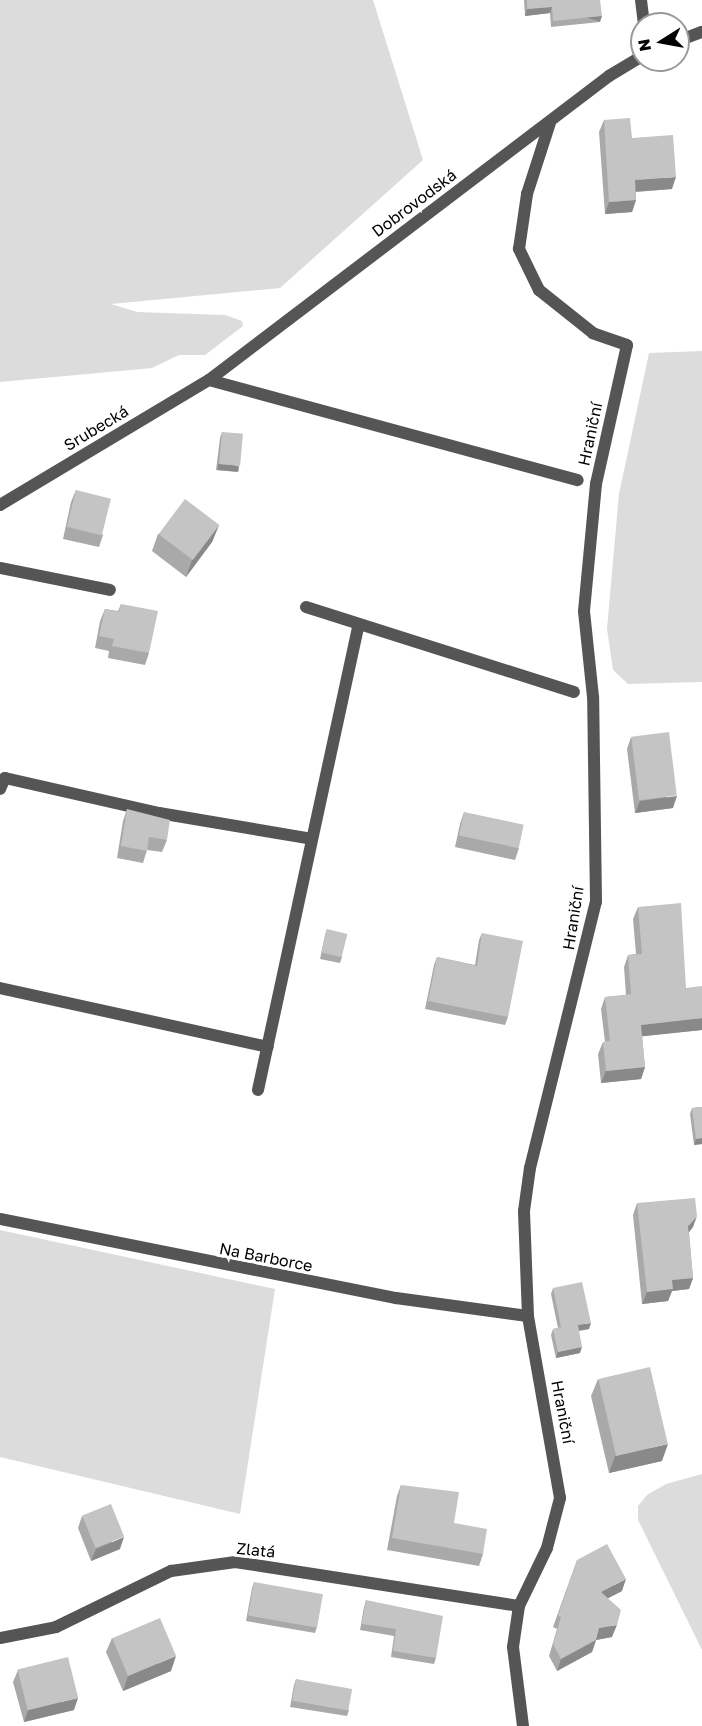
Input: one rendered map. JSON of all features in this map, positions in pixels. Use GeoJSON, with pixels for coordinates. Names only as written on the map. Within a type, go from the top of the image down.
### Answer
{"type":"FeatureCollection","features":[{"type":"Feature","properties":{"kind":"street","name":"Dobrovodská"},"geometry":{"type":"LineString","coordinates":[[209,380],[609,76],[630,63]]}},
{"type":"Feature","properties":{"kind":"street","name":"Hraniční"},"geometry":{"type":"LineString","coordinates":[[524,1726],[513,1647],[519,1606],[547,1548],[560,1497],[528,1316],[523,1246],[530,1168],[596,902],[593,697],[584,611],[596,484],[627,345],[593,333],[539,290],[519,249],[526,194],[550,123]]}},
{"type":"Feature","properties":{"kind":"street"},"geometry":{"type":"LineString","coordinates":[[209,380],[578,480]]}},
{"type":"Feature","properties":{"kind":"street","name":"Srubecká"},"geometry":{"type":"LineString","coordinates":[[0,505],[209,380]]}},
{"type":"Feature","properties":{"kind":"street"},"geometry":{"type":"LineString","coordinates":[[0,568],[110,590]]}},
{"type":"Feature","properties":{"kind":"street"},"geometry":{"type":"LineString","coordinates":[[306,607],[358,626],[574,692]]}},
{"type":"Feature","properties":{"kind":"street"},"geometry":{"type":"LineString","coordinates":[[258,1090],[358,626]]}},
{"type":"Feature","properties":{"kind":"street"},"geometry":{"type":"LineString","coordinates":[[0,789],[5,778],[159,813],[312,839]]}},
{"type":"Feature","properties":{"kind":"street"},"geometry":{"type":"LineString","coordinates":[[0,988],[268,1047]]}},
{"type":"Feature","properties":{"kind":"street","name":"Na Barborce"},"geometry":{"type":"LineString","coordinates":[[0,1219],[396,1298],[528,1316]]}},
{"type":"Feature","properties":{"kind":"street","name":"Zlatá"},"geometry":{"type":"LineString","coordinates":[[0,1638],[56,1627],[171,1571],[235,1562],[519,1606]]}},
{"type":"Feature","properties":{"kind":"shaded area"},"geometry":{"type":"Polygon","coordinates":[[[0,0],[373,0],[423,160],[280,288],[111,304],[137,312],[225,315],[242,321],[243,326],[205,355],[179,355],[152,368],[0,382],[0,0]]]}},
{"type":"Feature","properties":{"kind":"shaded area"},"geometry":{"type":"Polygon","coordinates":[[[702,351],[702,682],[628,684],[613,670],[607,629],[619,494],[649,353],[702,351]]]}},
{"type":"Feature","properties":{"kind":"shaded area"},"geometry":{"type":"Polygon","coordinates":[[[0,1230],[275,1289],[240,1514],[0,1457],[0,1230]]]}},
{"type":"Feature","properties":{"kind":"shaded area"},"geometry":{"type":"Polygon","coordinates":[[[702,1474],[702,1650],[638,1520],[638,1506],[647,1495],[666,1484],[702,1474]]]}},
{"type":"Feature","properties":{"kind":"building"},"geometry":{"type":"Polygon","coordinates":[[[527,0],[600,0],[602,16],[553,21],[552,7],[527,9],[527,0]]]}},
{"type":"Feature","properties":{"kind":"building"},"geometry":{"type":"Polygon","coordinates":[[[630,118],[632,138],[673,135],[676,177],[635,180],[636,200],[609,202],[604,120],[630,118]]]}},
{"type":"Feature","properties":{"kind":"building"},"geometry":{"type":"Polygon","coordinates":[[[222,432],[243,434],[240,466],[219,464],[222,432]]]}},
{"type":"Feature","properties":{"kind":"building"},"geometry":{"type":"Polygon","coordinates":[[[76,490],[111,499],[102,536],[67,527],[76,490]]]}},
{"type":"Feature","properties":{"kind":"building"},"geometry":{"type":"Polygon","coordinates":[[[185,499],[219,525],[193,560],[159,534],[185,499]]]}},
{"type":"Feature","properties":{"kind":"building"},"geometry":{"type":"Polygon","coordinates":[[[121,604],[158,611],[149,653],[112,646],[114,639],[99,636],[105,609],[119,612],[121,604]]]}},
{"type":"Feature","properties":{"kind":"building"},"geometry":{"type":"Polygon","coordinates":[[[669,732],[677,796],[639,800],[631,737],[669,732]]]}},
{"type":"Feature","properties":{"kind":"building"},"geometry":{"type":"Polygon","coordinates":[[[127,809],[170,820],[167,840],[149,837],[147,851],[121,846],[127,809]]]}},
{"type":"Feature","properties":{"kind":"building"},"geometry":{"type":"Polygon","coordinates":[[[464,812],[524,825],[519,848],[459,835],[464,812]]]}},
{"type":"Feature","properties":{"kind":"building"},"geometry":{"type":"Polygon","coordinates":[[[681,903],[686,988],[702,986],[702,1018],[641,1025],[645,1067],[606,1071],[603,1042],[610,1041],[605,997],[631,994],[628,955],[642,954],[638,907],[681,903]]]}},
{"type":"Feature","properties":{"kind":"building"},"geometry":{"type":"Polygon","coordinates":[[[327,929],[347,934],[342,957],[321,952],[327,929]]]}},
{"type":"Feature","properties":{"kind":"building"},"geometry":{"type":"Polygon","coordinates":[[[482,933],[523,941],[508,1017],[428,1001],[437,957],[477,966],[482,933]]]}},
{"type":"Feature","properties":{"kind":"building"},"geometry":{"type":"Polygon","coordinates":[[[702,1107],[702,1138],[696,1139],[692,1108],[702,1107]]]}},
{"type":"Feature","properties":{"kind":"building"},"geometry":{"type":"Polygon","coordinates":[[[695,1198],[697,1216],[688,1226],[693,1278],[672,1280],[673,1289],[647,1292],[637,1203],[695,1198]]]}},
{"type":"Feature","properties":{"kind":"building"},"geometry":{"type":"Polygon","coordinates":[[[582,1282],[591,1323],[578,1325],[582,1347],[558,1352],[553,1329],[561,1327],[553,1288],[582,1282]]]}},
{"type":"Feature","properties":{"kind":"building"},"geometry":{"type":"Polygon","coordinates":[[[650,1367],[668,1444],[616,1456],[598,1379],[650,1367]]]}},
{"type":"Feature","properties":{"kind":"building"},"geometry":{"type":"Polygon","coordinates":[[[401,1485],[459,1492],[454,1523],[487,1529],[483,1554],[392,1538],[401,1485]]]}},
{"type":"Feature","properties":{"kind":"building"},"geometry":{"type":"Polygon","coordinates":[[[111,1504],[124,1536],[95,1548],[82,1516],[111,1504]]]}},
{"type":"Feature","properties":{"kind":"building"},"geometry":{"type":"Polygon","coordinates":[[[607,1544],[626,1579],[601,1592],[621,1610],[617,1625],[599,1628],[596,1640],[561,1659],[553,1644],[561,1617],[558,1616],[577,1560],[607,1544]]]}},
{"type":"Feature","properties":{"kind":"building"},"geometry":{"type":"Polygon","coordinates":[[[254,1582],[323,1594],[317,1628],[248,1615],[254,1582]]]}},
{"type":"Feature","properties":{"kind":"building"},"geometry":{"type":"Polygon","coordinates":[[[366,1600],[443,1616],[436,1658],[393,1651],[396,1629],[362,1624],[366,1600]]]}},
{"type":"Feature","properties":{"kind":"building"},"geometry":{"type":"Polygon","coordinates":[[[160,1618],[176,1656],[128,1676],[112,1638],[160,1618]]]}},
{"type":"Feature","properties":{"kind":"building"},"geometry":{"type":"Polygon","coordinates":[[[68,1657],[78,1698],[28,1710],[18,1670],[68,1657]]]}},
{"type":"Feature","properties":{"kind":"building"},"geometry":{"type":"Polygon","coordinates":[[[296,1679],[352,1689],[348,1711],[292,1701],[296,1679]]]}}]}
